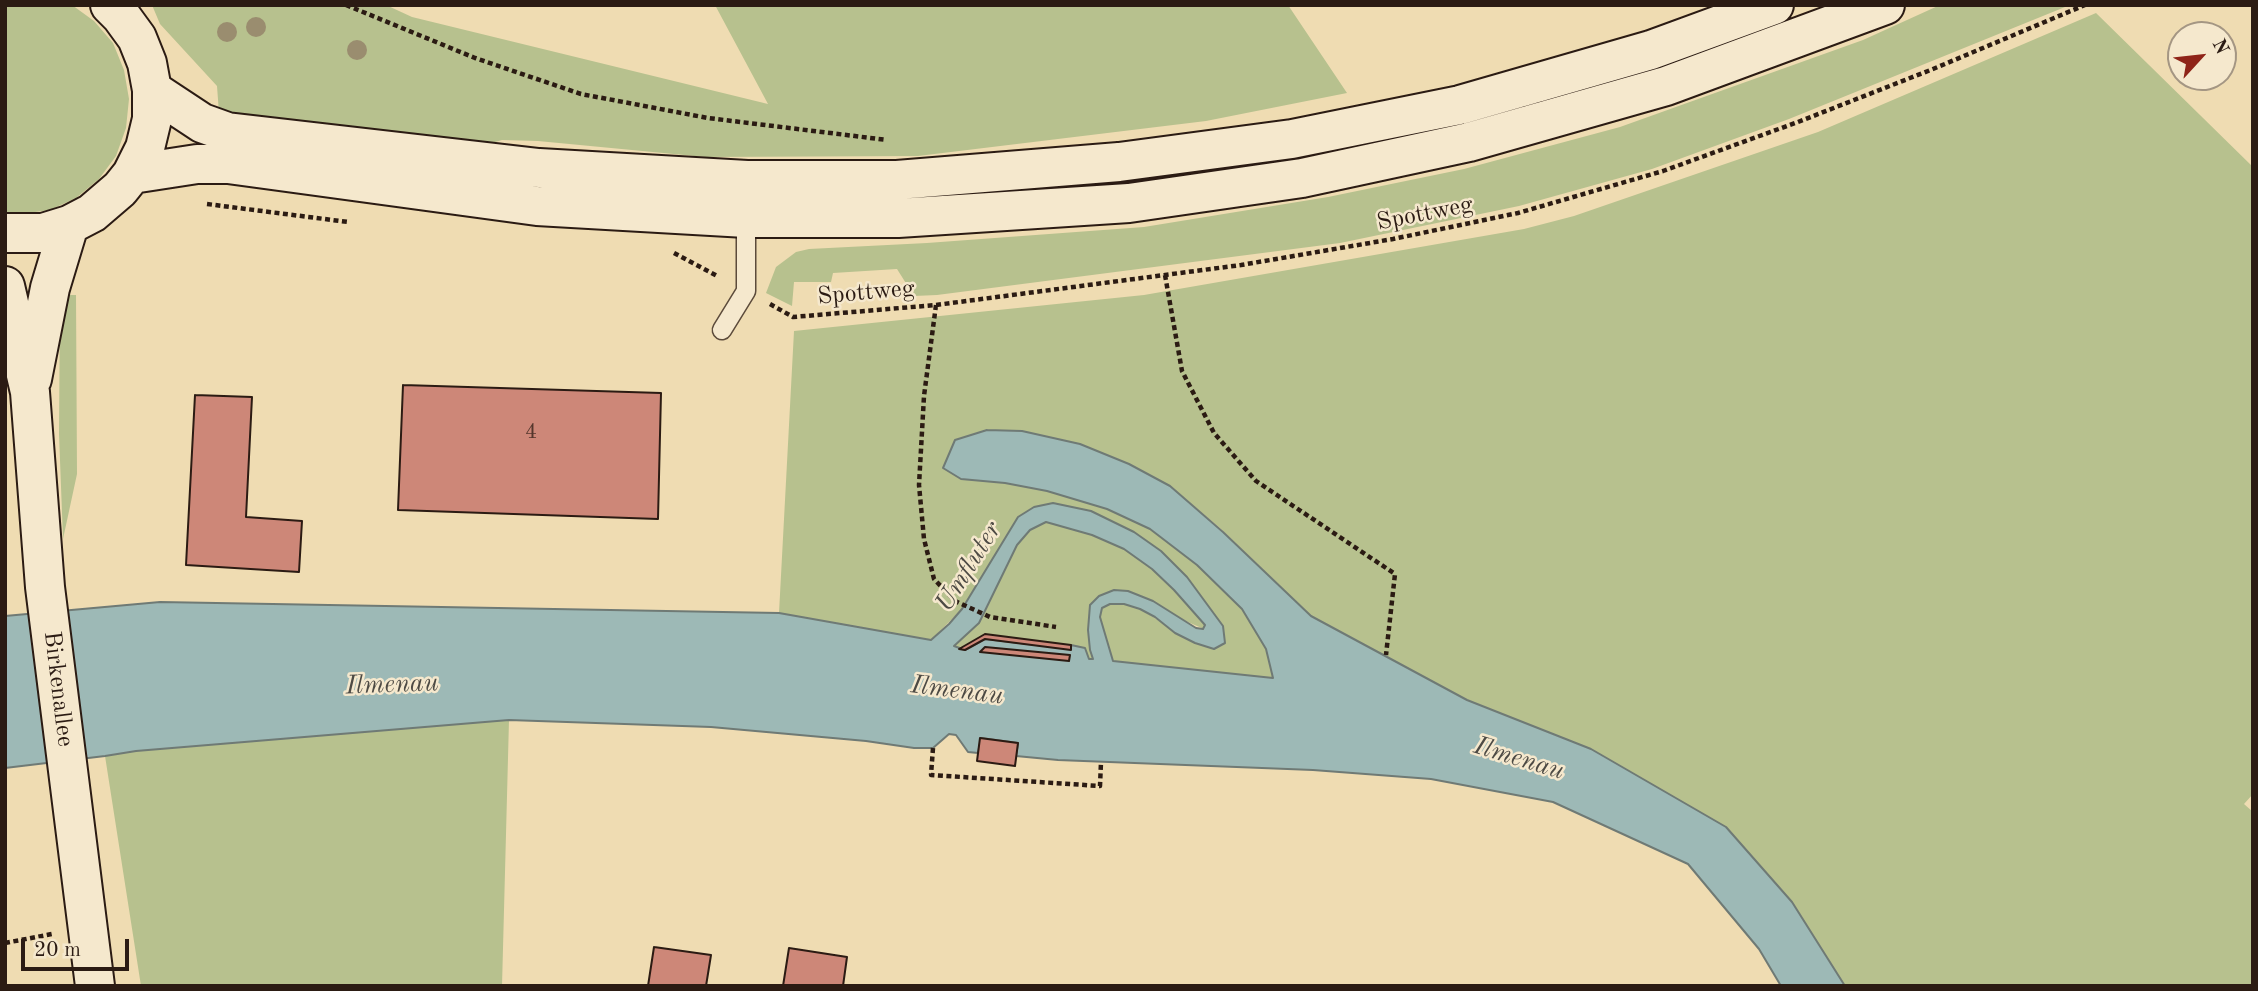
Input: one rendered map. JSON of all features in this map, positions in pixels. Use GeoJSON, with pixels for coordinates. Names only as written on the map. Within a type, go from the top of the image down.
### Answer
{"type":"FeatureCollection","features":[{"type":"Feature","properties":{"kind":"main road"},"geometry":{"type":"LineString","coordinates":[[5,233],[43,233],[69,225],[92,213],[107,202],[132,174],[145,148],[152,90],[147,63],[137,38],[110,5]]}},
{"type":"Feature","properties":{"kind":"main road"},"geometry":{"type":"LineString","coordinates":[[152,90],[202,122],[227,132],[539,168],[747,180],[897,180],[1119,162],[1292,139],[1460,105],[1651,50],[1774,5]]}},
{"type":"Feature","properties":{"kind":"main road"},"geometry":{"type":"LineString","coordinates":[[132,174],[197,164],[228,164],[537,206],[746,218],[898,218],[1129,203],[1302,178],[1469,142],[1666,86],[1885,5]]}},
{"type":"Feature","properties":{"kind":"main road","name":"Birkenallee"},"geometry":{"type":"LineString","coordinates":[[30,392],[50,288],[69,225]]}},
{"type":"Feature","properties":{"kind":"main road","name":"Birkenallee"},"geometry":{"type":"LineString","coordinates":[[5,286],[30,392],[45,587],[95,986]]}},
{"type":"Feature","properties":{"kind":"lane"},"geometry":{"type":"LineString","coordinates":[[722,330],[746,291],[747,180]]}},
{"type":"Feature","properties":{"kind":"path"},"geometry":{"type":"LineString","coordinates":[[346,5],[475,58],[581,94],[708,118],[771,125]]}},
{"type":"Feature","properties":{"kind":"path","name":"Spottweg"},"geometry":{"type":"LineString","coordinates":[[746,291],[793,317],[936,305],[1241,265],[1406,237],[1518,214],[1663,172],[1908,79],[2085,5]]}},
{"type":"Feature","properties":{"kind":"path"},"geometry":{"type":"LineString","coordinates":[[1165,275],[1182,371],[1214,433],[1256,481],[1395,574],[1386,655]]}},
{"type":"Feature","properties":{"kind":"path"},"geometry":{"type":"LineString","coordinates":[[936,305],[924,396],[919,485],[924,539],[934,579],[955,601],[990,617],[1056,627]]}},
{"type":"Feature","properties":{"kind":"path"},"geometry":{"type":"LineString","coordinates":[[933,748],[931,775],[1100,786],[1101,762]]}},
{"type":"Feature","properties":{"kind":"path"},"geometry":{"type":"LineString","coordinates":[[5,943],[53,934]]}},
{"type":"Feature","properties":{"kind":"green space"},"geometry":{"type":"Polygon","coordinates":[[[5,5],[72,5],[94,21],[113,43],[124,70],[129,99],[126,128],[116,156],[99,179],[76,198],[50,210],[5,213],[5,5]]]}},
{"type":"Feature","properties":{"kind":"green space"},"geometry":{"type":"Polygon","coordinates":[[[152,5],[386,5],[412,17],[768,104],[715,5],[1288,5],[1347,93],[1206,121],[918,156],[705,157],[502,140],[475,148],[219,113],[217,86],[160,24],[152,5]]]}},
{"type":"Feature","properties":{"kind":"green space"},"geometry":{"type":"Polygon","coordinates":[[[1940,5],[2070,5],[1789,119],[1652,169],[1519,206],[1340,243],[937,295],[914,296],[897,269],[833,273],[831,282],[794,282],[792,306],[766,293],[776,267],[796,252],[809,249],[1144,227],[1328,197],[1464,169],[1620,127],[1863,40],[1940,5]]]}},
{"type":"Feature","properties":{"kind":"green space"},"geometry":{"type":"Polygon","coordinates":[[[2096,13],[2167,83],[2167,91],[2176,91],[2253,167],[2253,794],[2244,804],[2253,812],[2253,986],[1845,986],[1792,902],[1726,827],[1591,749],[1467,700],[1311,616],[1220,528],[1170,486],[1129,464],[1080,444],[1022,431],[1006,483],[1047,491],[1107,509],[1150,529],[1197,565],[1242,609],[1266,649],[1273,678],[1113,661],[1100,617],[1102,608],[1110,604],[1124,604],[1140,609],[1195,643],[1223,626],[1187,577],[1161,551],[1134,532],[1091,511],[1053,503],[1033,507],[1018,518],[962,609],[931,640],[779,613],[794,331],[1144,295],[1524,229],[1574,216],[1818,132],[2096,13]]]}},
{"type":"Feature","properties":{"kind":"green space"},"geometry":{"type":"Polygon","coordinates":[[[60,295],[76,295],[77,474],[63,539],[59,434],[60,295]]]}},
{"type":"Feature","properties":{"kind":"green space"},"geometry":{"type":"Polygon","coordinates":[[[1046,522],[1092,535],[1124,549],[1152,569],[1174,590],[1206,625],[1204,629],[1181,619],[1099,596],[1094,659],[1089,659],[1085,648],[985,634],[959,649],[954,645],[979,623],[1016,545],[1030,530],[1046,522]]]}},
{"type":"Feature","properties":{"kind":"green space"},"geometry":{"type":"Polygon","coordinates":[[[509,720],[502,986],[141,986],[105,756],[136,751],[509,720]]]}},
{"type":"Feature","properties":{"kind":"water","name":"Ilmenau"},"geometry":{"type":"Polygon","coordinates":[[[987,430],[1022,431],[1080,444],[1129,464],[1170,486],[1223,532],[1311,616],[1467,700],[1591,749],[1726,827],[1792,902],[1845,986],[1781,986],[1759,949],[1688,864],[1553,802],[1431,779],[1313,770],[1058,760],[1016,756],[1018,743],[981,738],[978,753],[968,752],[956,735],[949,734],[933,748],[914,748],[711,727],[509,720],[136,751],[5,768],[5,616],[160,602],[779,613],[931,640],[962,609],[1018,517],[1034,507],[1053,503],[1091,511],[1134,532],[1161,551],[1187,577],[1223,626],[1225,643],[1214,649],[1175,633],[1140,609],[1124,604],[1110,604],[1102,608],[1100,617],[1113,661],[1273,678],[1266,649],[1242,609],[1197,565],[1150,529],[1107,509],[1047,491],[1005,483],[961,479],[943,468],[955,440],[987,430]],[[1046,522],[1030,530],[1017,545],[979,623],[954,646],[965,650],[985,639],[1071,649],[1071,645],[1085,648],[1089,659],[1093,659],[1088,630],[1090,605],[1099,596],[1114,590],[1128,591],[1153,601],[1196,628],[1203,629],[1205,625],[1152,569],[1124,549],[1092,535],[1046,522]]]}},
{"type":"Feature","properties":{"kind":"building"},"geometry":{"type":"Polygon","coordinates":[[[403,385],[661,393],[658,519],[398,510],[403,385]]]}},
{"type":"Feature","properties":{"kind":"building"},"geometry":{"type":"Polygon","coordinates":[[[195,395],[252,397],[246,517],[302,521],[299,572],[186,565],[195,395]]]}},
{"type":"Feature","properties":{"kind":"building"},"geometry":{"type":"Polygon","coordinates":[[[985,634],[1071,645],[1071,650],[985,639],[965,650],[959,649],[985,634]]]}},
{"type":"Feature","properties":{"kind":"building"},"geometry":{"type":"Polygon","coordinates":[[[985,647],[1070,655],[1069,661],[980,652],[985,647]]]}},
{"type":"Feature","properties":{"kind":"building"},"geometry":{"type":"Polygon","coordinates":[[[980,738],[1018,743],[1015,766],[977,761],[980,738]]]}},
{"type":"Feature","properties":{"kind":"building"},"geometry":{"type":"Polygon","coordinates":[[[654,947],[711,955],[706,986],[648,986],[654,947]]]}},
{"type":"Feature","properties":{"kind":"building"},"geometry":{"type":"Polygon","coordinates":[[[789,948],[847,957],[843,986],[783,986],[789,948]]]}},
{"type":"Feature","properties":{"kind":"water label","name":"Umfluter"},"geometry":{"type":"Point","coordinates":[969,567]}}]}
